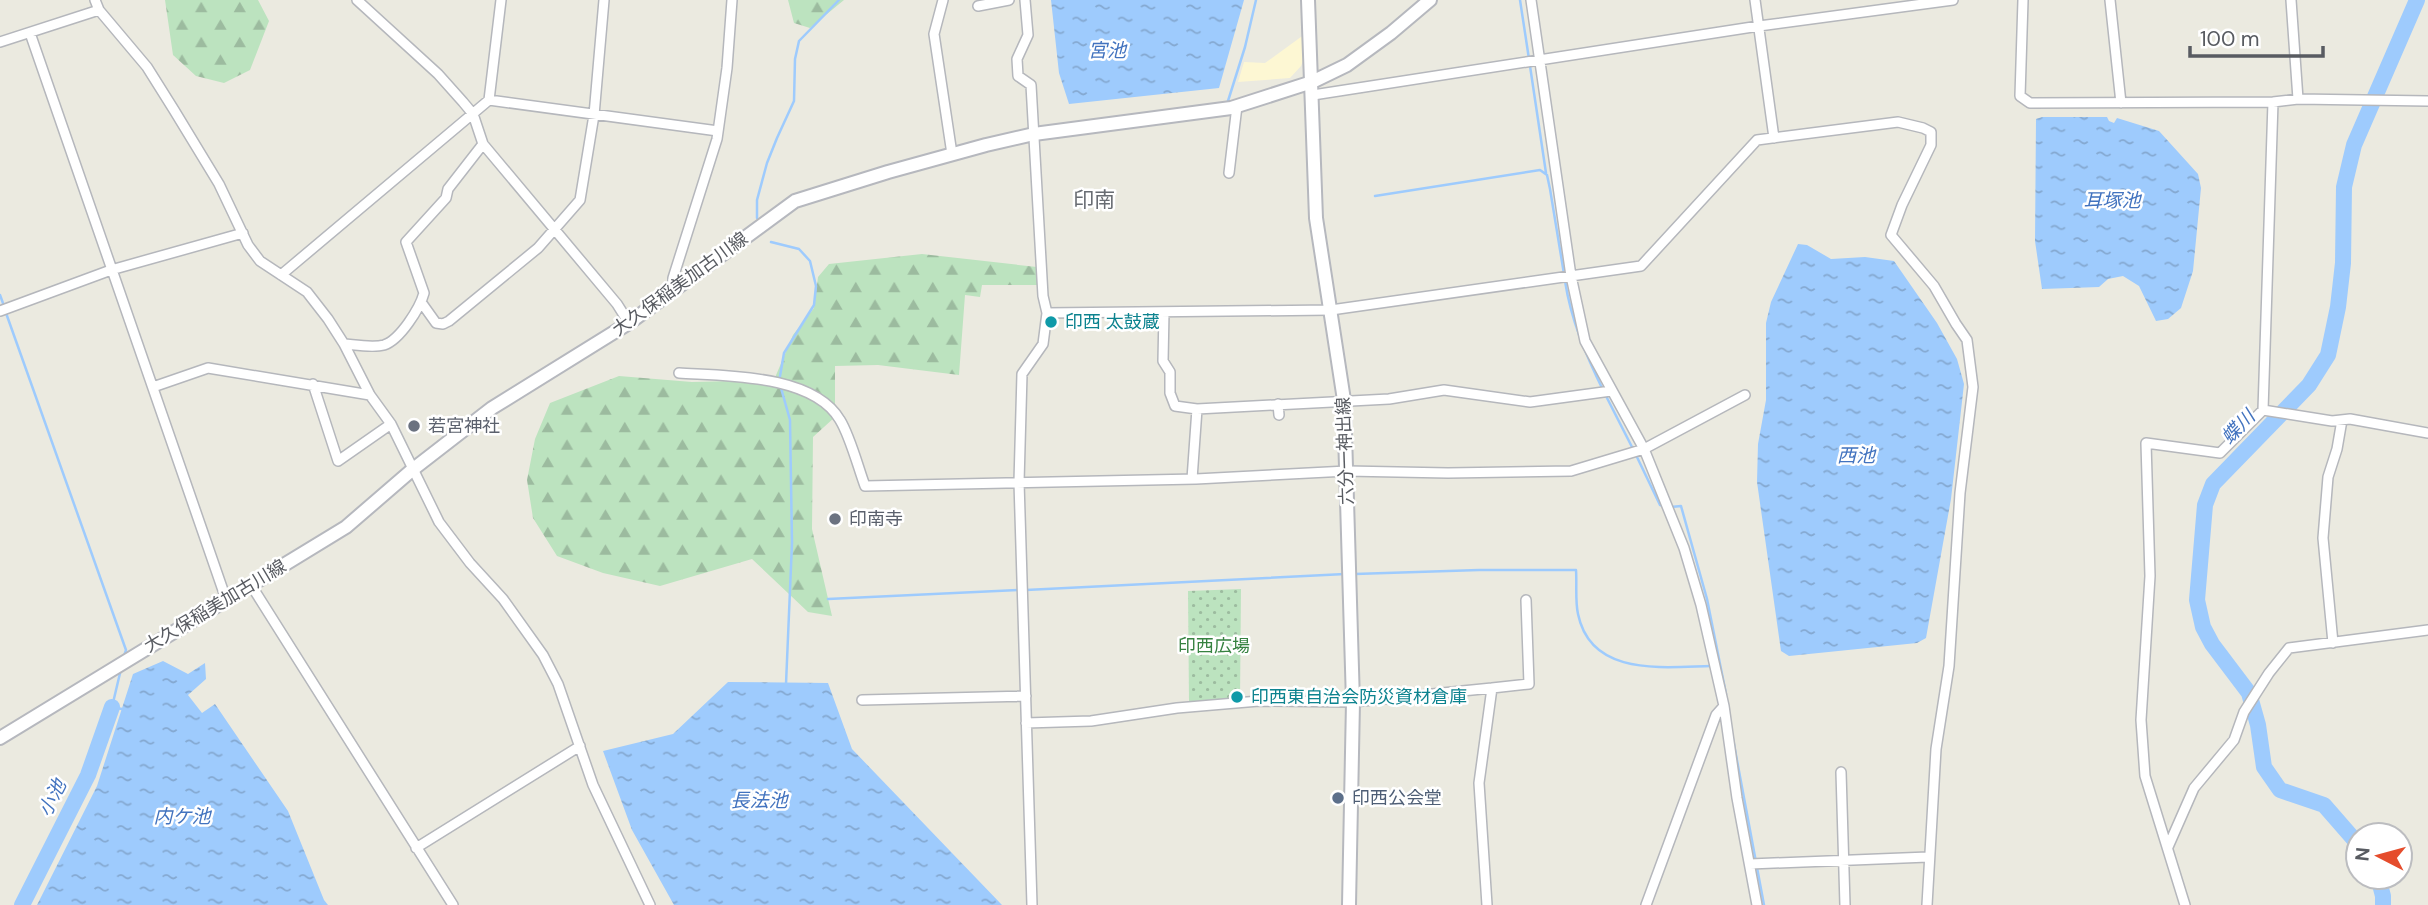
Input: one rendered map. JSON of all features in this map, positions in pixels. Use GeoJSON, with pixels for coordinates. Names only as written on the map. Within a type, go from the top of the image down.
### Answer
{"type":"FeatureCollection","features":[{"type":"Feature","properties":{"kind":"main road","name":"六分一神出線"},"geometry":{"type":"LineString","coordinates":[[1308,0],[1316,218],[1344,400],[1353,702],[1349,905]]}},
{"type":"Feature","properties":{"kind":"main road","name":"大久保稲美加古川線"},"geometry":{"type":"LineString","coordinates":[[0,738],[346,527],[412,470],[492,408],[629,323],[795,201],[952,154],[1034,134],[1237,106],[1312,89],[1391,33],[1430,0]]}},
{"type":"Feature","properties":{"kind":"street"},"geometry":{"type":"LineString","coordinates":[[95,0],[99,10],[147,67],[213,172],[248,245],[260,261],[307,292],[344,344],[370,395],[391,424],[439,522],[470,563],[503,599],[544,655],[558,684],[593,785],[650,905]]}},
{"type":"Feature","properties":{"kind":"street"},"geometry":{"type":"LineString","coordinates":[[357,0],[438,74],[473,114],[483,144],[618,304],[629,323]]}},
{"type":"Feature","properties":{"kind":"street"},"geometry":{"type":"LineString","coordinates":[[281,275],[489,100],[501,0]]}},
{"type":"Feature","properties":{"kind":"street"},"geometry":{"type":"LineString","coordinates":[[421,302],[436,323],[449,321],[538,248],[580,200],[594,115],[604,0]]}},
{"type":"Feature","properties":{"kind":"street"},"geometry":{"type":"LineString","coordinates":[[673,291],[673,278],[718,131],[727,68],[732,0]]}},
{"type":"Feature","properties":{"kind":"street"},"geometry":{"type":"LineString","coordinates":[[943,0],[934,34],[952,154]]}},
{"type":"Feature","properties":{"kind":"street"},"geometry":{"type":"LineString","coordinates":[[978,6],[1009,0]]}},
{"type":"Feature","properties":{"kind":"street"},"geometry":{"type":"LineString","coordinates":[[1026,0],[1028,35],[1017,59],[1018,76],[1031,85],[1043,296],[1047,313],[1043,344],[1022,374],[1019,481],[1032,905]]}},
{"type":"Feature","properties":{"kind":"street"},"geometry":{"type":"LineString","coordinates":[[1531,0],[1571,276],[1585,341],[1644,449],[1684,548],[1701,605],[1724,706],[1737,798],[1757,905]]}},
{"type":"Feature","properties":{"kind":"street"},"geometry":{"type":"LineString","coordinates":[[1755,0],[1774,138]]}},
{"type":"Feature","properties":{"kind":"street"},"geometry":{"type":"LineString","coordinates":[[1312,89],[1540,60],[1759,26],[1953,0]]}},
{"type":"Feature","properties":{"kind":"street"},"geometry":{"type":"LineString","coordinates":[[2023,0],[2020,96],[2030,103],[2273,102],[2298,99],[2428,101]]}},
{"type":"Feature","properties":{"kind":"street"},"geometry":{"type":"LineString","coordinates":[[2110,0],[2121,103]]}},
{"type":"Feature","properties":{"kind":"street"},"geometry":{"type":"LineString","coordinates":[[2291,0],[2298,99]]}},
{"type":"Feature","properties":{"kind":"street"},"geometry":{"type":"LineString","coordinates":[[0,42],[99,10]]}},
{"type":"Feature","properties":{"kind":"street"},"geometry":{"type":"LineString","coordinates":[[30,33],[226,598]]}},
{"type":"Feature","properties":{"kind":"street"},"geometry":{"type":"LineString","coordinates":[[489,100],[718,131]]}},
{"type":"Feature","properties":{"kind":"street"},"geometry":{"type":"LineString","coordinates":[[2185,905],[2145,776],[2141,720],[2150,576],[2146,443],[2220,453],[2263,410],[2273,102]]}},
{"type":"Feature","properties":{"kind":"street"},"geometry":{"type":"LineString","coordinates":[[1229,173],[1237,106]]}},
{"type":"Feature","properties":{"kind":"street"},"geometry":{"type":"LineString","coordinates":[[1047,313],[1331,310],[1641,266],[1756,139],[1898,122],[1931,132],[1931,145],[1902,205],[1891,235],[1934,286],[1967,340],[1973,387],[1959,493],[1949,666],[1936,749],[1927,905]]}},
{"type":"Feature","properties":{"kind":"street"},"geometry":{"type":"LineString","coordinates":[[344,344],[383,346],[394,339],[421,302],[424,293],[406,242],[446,198],[448,189],[483,144]]}},
{"type":"Feature","properties":{"kind":"street"},"geometry":{"type":"LineString","coordinates":[[0,310],[111,270],[243,233]]}},
{"type":"Feature","properties":{"kind":"street"},"geometry":{"type":"LineString","coordinates":[[1164,312],[1163,361],[1170,372],[1170,393],[1175,406],[1197,409],[1389,399],[1444,390],[1530,402],[1611,391]]}},
{"type":"Feature","properties":{"kind":"street"},"geometry":{"type":"LineString","coordinates":[[153,387],[208,368],[370,395]]}},
{"type":"Feature","properties":{"kind":"street"},"geometry":{"type":"LineString","coordinates":[[678,373],[763,379],[779,382],[819,398],[840,419],[865,486],[1192,479],[1347,471],[1571,471],[1644,449],[1745,395]]}},
{"type":"Feature","properties":{"kind":"street"},"geometry":{"type":"LineString","coordinates":[[313,384],[338,461],[391,424]]}},
{"type":"Feature","properties":{"kind":"street"},"geometry":{"type":"LineString","coordinates":[[1278,404],[1279,415]]}},
{"type":"Feature","properties":{"kind":"street"},"geometry":{"type":"LineString","coordinates":[[1192,479],[1197,409]]}},
{"type":"Feature","properties":{"kind":"street"},"geometry":{"type":"LineString","coordinates":[[2263,410],[2332,421],[2350,419],[2428,433]]}},
{"type":"Feature","properties":{"kind":"street"},"geometry":{"type":"LineString","coordinates":[[2333,643],[2323,538],[2328,477],[2342,420]]}},
{"type":"Feature","properties":{"kind":"street"},"geometry":{"type":"LineString","coordinates":[[251,585],[453,905]]}},
{"type":"Feature","properties":{"kind":"street"},"geometry":{"type":"LineString","coordinates":[[1026,723],[1091,721],[1177,708],[1259,701],[1353,702],[1529,684],[1526,600]]}},
{"type":"Feature","properties":{"kind":"street"},"geometry":{"type":"LineString","coordinates":[[2168,847],[2194,789],[2234,740],[2244,712],[2289,648],[2428,630]]}},
{"type":"Feature","properties":{"kind":"street"},"geometry":{"type":"LineString","coordinates":[[1487,905],[1479,783],[1492,688]]}},
{"type":"Feature","properties":{"kind":"street"},"geometry":{"type":"LineString","coordinates":[[862,701],[1026,696]]}},
{"type":"Feature","properties":{"kind":"street"},"geometry":{"type":"LineString","coordinates":[[1646,905],[1716,715],[1724,706]]}},
{"type":"Feature","properties":{"kind":"street"},"geometry":{"type":"LineString","coordinates":[[416,848],[580,746]]}},
{"type":"Feature","properties":{"kind":"street"},"geometry":{"type":"LineString","coordinates":[[1841,772],[1846,905]]}},
{"type":"Feature","properties":{"kind":"street"},"geometry":{"type":"LineString","coordinates":[[1750,864],[1928,857]]}},
{"type":"Feature","properties":{"kind":"shaded area"},"geometry":{"type":"Polygon","coordinates":[[[1305,34],[1305,56],[1301,66],[1290,78],[1238,82],[1244,62],[1265,63],[1305,34]]]}},
{"type":"Feature","properties":{"kind":"green space"},"geometry":{"type":"Polygon","coordinates":[[[165,0],[258,0],[269,21],[250,70],[224,83],[196,76],[173,55],[165,0]]]}},
{"type":"Feature","properties":{"kind":"green space"},"geometry":{"type":"Polygon","coordinates":[[[788,0],[844,0],[810,28],[794,23],[788,0]]]}},
{"type":"Feature","properties":{"kind":"green space"},"geometry":{"type":"Polygon","coordinates":[[[922,254],[1037,267],[1038,285],[982,285],[980,297],[965,295],[959,375],[878,365],[835,366],[835,417],[813,437],[812,529],[832,616],[808,612],[752,559],[660,586],[603,573],[557,556],[533,518],[527,480],[535,439],[550,403],[619,376],[692,382],[774,380],[793,335],[814,308],[818,277],[829,264],[922,254]]]}},
{"type":"Feature","properties":{"kind":"green space","name":"印西広場"},"geometry":{"type":"Polygon","coordinates":[[[1241,589],[1240,701],[1189,702],[1188,591],[1241,589]]]}},
{"type":"Feature","properties":{"kind":"water","name":"宮池"},"geometry":{"type":"Polygon","coordinates":[[[1051,0],[1244,0],[1219,88],[1069,104],[1059,73],[1051,0]]]}},
{"type":"Feature","properties":{"kind":"water","name":"耳塚池"},"geometry":{"type":"Polygon","coordinates":[[[2107,117],[2114,123],[2117,118],[2159,131],[2198,174],[2201,188],[2193,271],[2181,308],[2168,319],[2156,321],[2139,286],[2123,276],[2108,279],[2099,287],[2042,289],[2035,241],[2036,119],[2107,117]]]}},
{"type":"Feature","properties":{"kind":"water","name":"西池"},"geometry":{"type":"Polygon","coordinates":[[[1798,244],[1807,245],[1831,259],[1865,257],[1894,261],[1937,323],[1957,359],[1964,384],[1951,499],[1926,638],[1917,643],[1789,656],[1781,651],[1757,482],[1758,444],[1766,400],[1766,323],[1771,302],[1798,244]]]}},
{"type":"Feature","properties":{"kind":"water","name":"内ケ池"},"geometry":{"type":"Polygon","coordinates":[[[163,661],[188,674],[205,663],[206,679],[188,695],[202,713],[215,704],[288,811],[328,905],[37,905],[97,786],[133,674],[163,661]]]}},
{"type":"Feature","properties":{"kind":"water","name":"長法池"},"geometry":{"type":"Polygon","coordinates":[[[728,682],[828,683],[852,749],[1002,905],[674,905],[632,830],[603,751],[673,734],[728,682]]]}},
{"type":"Feature","properties":{"kind":"waterway"},"geometry":{"type":"LineString","coordinates":[[757,218],[757,200],[767,163],[794,101],[795,59],[799,41],[839,0]]}},
{"type":"Feature","properties":{"kind":"waterway"},"geometry":{"type":"LineString","coordinates":[[1228,101],[1256,0]]}},
{"type":"Feature","properties":{"kind":"waterway"},"geometry":{"type":"LineString","coordinates":[[1520,0],[1529,59]]}},
{"type":"Feature","properties":{"kind":"waterway","name":"蝶川"},"geometry":{"type":"LineString","coordinates":[[2344,828],[2324,805],[2280,790],[2264,767],[2258,725],[2249,693],[2212,644],[2203,627],[2197,600],[2205,505],[2213,484],[2309,385],[2328,355],[2338,307],[2343,263],[2344,187],[2354,145],[2417,0]]}},
{"type":"Feature","properties":{"kind":"waterway"},"geometry":{"type":"LineString","coordinates":[[1530,66],[1546,173]]}},
{"type":"Feature","properties":{"kind":"waterway"},"geometry":{"type":"LineString","coordinates":[[1375,196],[1540,170],[1547,175],[1564,274]]}},
{"type":"Feature","properties":{"kind":"waterway"},"geometry":{"type":"LineString","coordinates":[[771,242],[799,249],[810,261],[816,286],[814,305],[784,353],[779,382]]}},
{"type":"Feature","properties":{"kind":"waterway"},"geometry":{"type":"LineString","coordinates":[[1565,281],[1580,337],[1603,390]]}},
{"type":"Feature","properties":{"kind":"waterway"},"geometry":{"type":"LineString","coordinates":[[0,295],[4,306]]}},
{"type":"Feature","properties":{"kind":"waterway"},"geometry":{"type":"LineString","coordinates":[[6,313],[126,650],[124,656]]}},
{"type":"Feature","properties":{"kind":"waterway"},"geometry":{"type":"LineString","coordinates":[[781,388],[790,420],[792,543],[786,684]]}},
{"type":"Feature","properties":{"kind":"waterway"},"geometry":{"type":"LineString","coordinates":[[1606,396],[1633,449]]}},
{"type":"Feature","properties":{"kind":"waterway"},"geometry":{"type":"LineString","coordinates":[[1636,455],[1660,505],[1664,506]]}},
{"type":"Feature","properties":{"kind":"waterway"},"geometry":{"type":"LineString","coordinates":[[1671,507],[1681,506],[1707,599],[1726,694]]}},
{"type":"Feature","properties":{"kind":"waterway"},"geometry":{"type":"LineString","coordinates":[[1355,574],[1576,570],[1578,614],[1585,634],[1598,649],[1631,664],[1651,667],[1711,666]]}},
{"type":"Feature","properties":{"kind":"waterway"},"geometry":{"type":"LineString","coordinates":[[1026,590],[1345,574]]}},
{"type":"Feature","properties":{"kind":"waterway"},"geometry":{"type":"LineString","coordinates":[[828,599],[1020,590]]}},
{"type":"Feature","properties":{"kind":"waterway"},"geometry":{"type":"LineString","coordinates":[[121,669],[112,707],[122,709]]}},
{"type":"Feature","properties":{"kind":"waterway","name":"小池"},"geometry":{"type":"LineString","coordinates":[[22,905],[88,775],[112,707]]}},
{"type":"Feature","properties":{"kind":"waterway"},"geometry":{"type":"LineString","coordinates":[[1733,739],[1764,905]]}},
{"type":"Feature","properties":{"kind":"waterway","name":"蝶川"},"geometry":{"type":"LineString","coordinates":[[2382,891],[2383,905]]}},
{"type":"Feature","properties":{"kind":"place","name":"印西 太鼓蔵"},"geometry":{"type":"Point","coordinates":[1051,322]}},
{"type":"Feature","properties":{"kind":"place","name":"若宮神社"},"geometry":{"type":"Point","coordinates":[414,426]}},
{"type":"Feature","properties":{"kind":"place","name":"印南寺"},"geometry":{"type":"Point","coordinates":[835,519]}},
{"type":"Feature","properties":{"kind":"place","name":"印西東自治会防災資材倉庫"},"geometry":{"type":"Point","coordinates":[1237,697]}},
{"type":"Feature","properties":{"kind":"place","name":"印西公会堂"},"geometry":{"type":"Point","coordinates":[1338,798]}},
{"type":"Feature","properties":{"kind":"district","name":"印南"},"geometry":{"type":"Point","coordinates":[1094,200]}}]}
